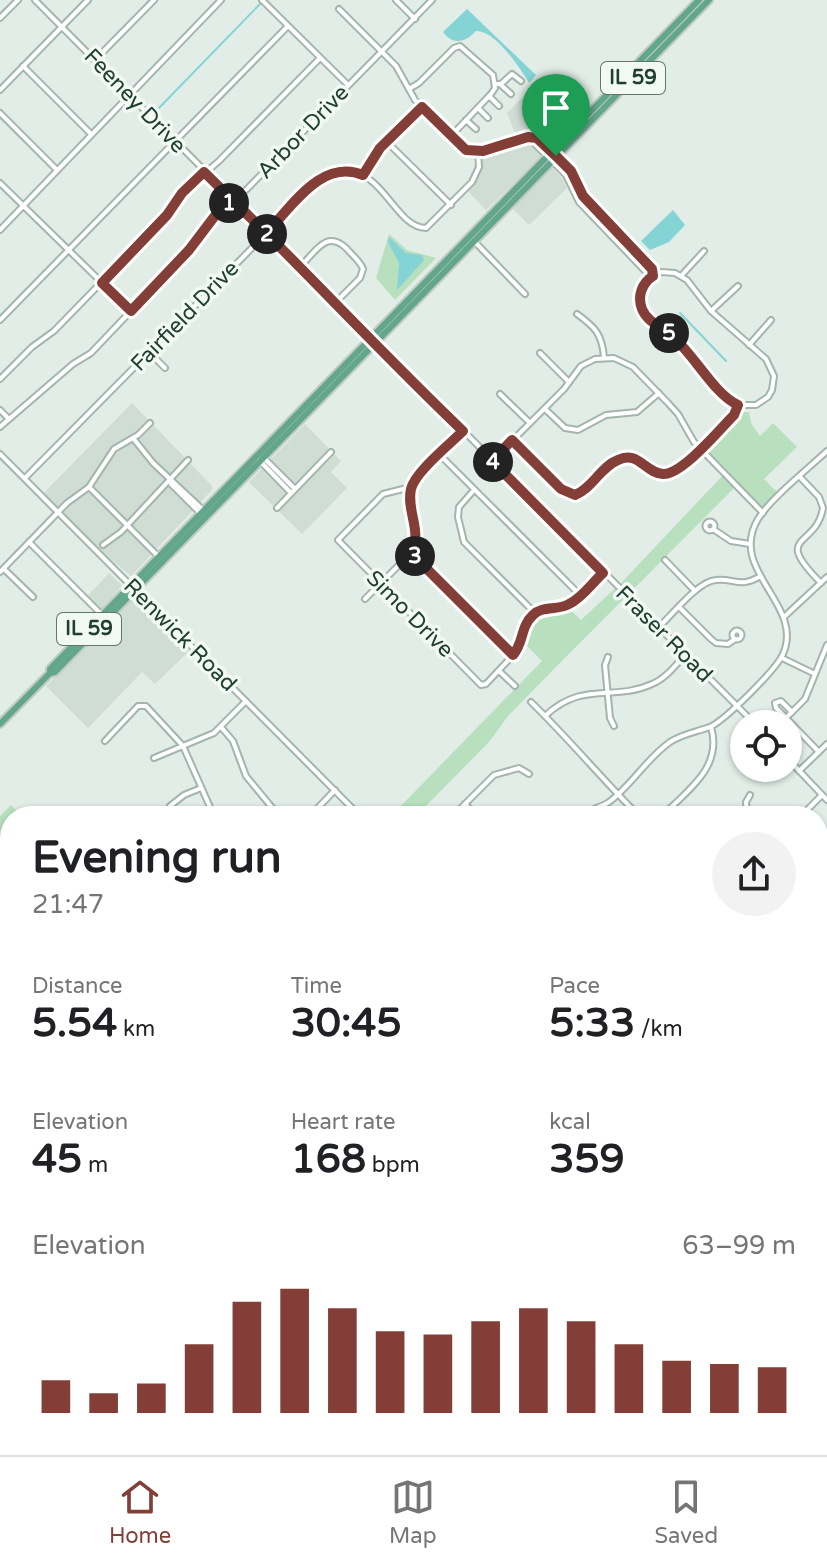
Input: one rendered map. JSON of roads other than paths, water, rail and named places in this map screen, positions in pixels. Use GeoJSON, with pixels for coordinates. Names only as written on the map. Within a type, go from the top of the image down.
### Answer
{"type":"FeatureCollection","features":[{"type":"Feature","properties":{"kind":"main road","name":"IL 59"},"geometry":{"type":"LineString","coordinates":[[0,724],[50,673],[50,669],[133,588],[472,239],[699,0]]}},
{"type":"Feature","properties":{"kind":"main road","name":"IL 59"},"geometry":{"type":"LineString","coordinates":[[552,156],[709,0]]}},
{"type":"Feature","properties":{"kind":"main road","name":"IL 59"},"geometry":{"type":"LineString","coordinates":[[133,588],[159,557],[204,514]]}},
{"type":"Feature","properties":{"kind":"street"},"geometry":{"type":"LineString","coordinates":[[0,18],[18,0]]}},
{"type":"Feature","properties":{"kind":"street","name":"Feeney Drive"},"geometry":{"type":"LineString","coordinates":[[35,0],[373,340]]}},
{"type":"Feature","properties":{"kind":"street"},"geometry":{"type":"LineString","coordinates":[[0,90],[88,0]]}},
{"type":"Feature","properties":{"kind":"street"},"geometry":{"type":"LineString","coordinates":[[95,60],[154,0]]}},
{"type":"Feature","properties":{"kind":"street"},"geometry":{"type":"LineString","coordinates":[[0,230],[221,0]]}},
{"type":"Feature","properties":{"kind":"street"},"geometry":{"type":"LineString","coordinates":[[262,0],[348,85]]}},
{"type":"Feature","properties":{"kind":"street"},"geometry":{"type":"LineString","coordinates":[[396,0],[415,19]]}},
{"type":"Feature","properties":{"kind":"street","name":"Arbor Drive"},"geometry":{"type":"LineString","coordinates":[[0,427],[91,353],[189,250],[214,217],[247,189],[432,0]]}},
{"type":"Feature","properties":{"kind":"street"},"geometry":{"type":"LineString","coordinates":[[339,9],[402,73],[422,107],[466,150],[478,152],[520,137],[533,139],[552,156],[566,175],[579,202],[631,246],[652,269],[653,276]]}},
{"type":"Feature","properties":{"kind":"street"},"geometry":{"type":"LineString","coordinates":[[0,320],[288,26]]}},
{"type":"Feature","properties":{"kind":"street"},"geometry":{"type":"LineString","coordinates":[[409,89],[460,46],[511,94]]}},
{"type":"Feature","properties":{"kind":"street"},"geometry":{"type":"LineString","coordinates":[[0,379],[102,283],[167,215],[182,193],[219,161],[320,58]]}},
{"type":"Feature","properties":{"kind":"street"},"geometry":{"type":"LineString","coordinates":[[23,66],[91,134]]}},
{"type":"Feature","properties":{"kind":"street"},"geometry":{"type":"LineString","coordinates":[[451,136],[498,84],[512,74],[521,81]]}},
{"type":"Feature","properties":{"kind":"street"},"geometry":{"type":"LineString","coordinates":[[488,96],[499,106]]}},
{"type":"Feature","properties":{"kind":"street"},"geometry":{"type":"LineString","coordinates":[[422,107],[374,156],[363,175],[421,228],[430,226],[472,182],[479,167],[478,152]]}},
{"type":"Feature","properties":{"kind":"street"},"geometry":{"type":"LineString","coordinates":[[477,108],[488,118]]}},
{"type":"Feature","properties":{"kind":"street"},"geometry":{"type":"LineString","coordinates":[[0,113],[57,170]]}},
{"type":"Feature","properties":{"kind":"street"},"geometry":{"type":"LineString","coordinates":[[466,120],[476,129]]}},
{"type":"Feature","properties":{"kind":"street"},"geometry":{"type":"LineString","coordinates":[[387,142],[451,205]]}},
{"type":"Feature","properties":{"kind":"street","name":"Fairfield Drive"},"geometry":{"type":"LineString","coordinates":[[25,478],[322,177],[341,170],[363,175]]}},
{"type":"Feature","properties":{"kind":"street"},"geometry":{"type":"LineString","coordinates":[[0,183],[131,311]]}},
{"type":"Feature","properties":{"kind":"street"},"geometry":{"type":"LineString","coordinates":[[599,218],[626,251],[653,276]]}},
{"type":"Feature","properties":{"kind":"street"},"geometry":{"type":"LineString","coordinates":[[472,239],[525,294]]}},
{"type":"Feature","properties":{"kind":"street"},"geometry":{"type":"LineString","coordinates":[[300,267],[327,241],[340,242],[361,263],[363,272],[336,302]]}},
{"type":"Feature","properties":{"kind":"street"},"geometry":{"type":"LineString","coordinates":[[626,251],[631,246]]}},
{"type":"Feature","properties":{"kind":"street"},"geometry":{"type":"LineString","coordinates":[[681,276],[704,251]]}},
{"type":"Feature","properties":{"kind":"street"},"geometry":{"type":"LineString","coordinates":[[669,272],[681,276],[711,311],[770,363],[774,383],[763,401],[756,405],[738,405],[726,398],[676,340],[642,310],[640,295],[643,286],[653,276],[669,272]]}},
{"type":"Feature","properties":{"kind":"street"},"geometry":{"type":"LineString","coordinates":[[711,311],[738,286]]}},
{"type":"Feature","properties":{"kind":"street"},"geometry":{"type":"LineString","coordinates":[[577,314],[601,335],[604,357]]}},
{"type":"Feature","properties":{"kind":"street"},"geometry":{"type":"LineString","coordinates":[[749,345],[771,320]]}},
{"type":"Feature","properties":{"kind":"street","name":"Fraser Road"},"geometry":{"type":"LineString","coordinates":[[373,340],[741,710]]}},
{"type":"Feature","properties":{"kind":"street"},"geometry":{"type":"LineString","coordinates":[[150,353],[165,368]]}},
{"type":"Feature","properties":{"kind":"street"},"geometry":{"type":"LineString","coordinates":[[540,353],[569,382]]}},
{"type":"Feature","properties":{"kind":"street"},"geometry":{"type":"LineString","coordinates":[[492,461],[585,364],[604,357],[618,359],[630,365],[659,393],[678,414],[691,439],[763,513]]}},
{"type":"Feature","properties":{"kind":"street"},"geometry":{"type":"LineString","coordinates":[[545,409],[565,428],[578,430],[606,415],[637,412],[659,393]]}},
{"type":"Feature","properties":{"kind":"street"},"geometry":{"type":"LineString","coordinates":[[500,394],[530,423]]}},
{"type":"Feature","properties":{"kind":"street"},"geometry":{"type":"LineString","coordinates":[[512,440],[561,489],[575,495],[586,490],[619,459],[636,458],[664,474],[677,470],[734,415],[738,405]]}},
{"type":"Feature","properties":{"kind":"street"},"geometry":{"type":"LineString","coordinates":[[0,410],[8,418]]}},
{"type":"Feature","properties":{"kind":"street"},"geometry":{"type":"LineString","coordinates":[[33,597],[2,570],[59,512],[89,487],[114,449],[150,423]]}},
{"type":"Feature","properties":{"kind":"street"},"geometry":{"type":"LineString","coordinates":[[365,599],[411,553],[416,538],[411,487],[417,477],[463,431]]}},
{"type":"Feature","properties":{"kind":"street"},"geometry":{"type":"LineString","coordinates":[[133,438],[204,514]]}},
{"type":"Feature","properties":{"kind":"street"},"geometry":{"type":"LineString","coordinates":[[598,806],[617,794],[667,745],[711,726],[782,658],[786,641],[784,617],[760,577],[752,559],[750,544],[754,527],[763,513],[827,451]]}},
{"type":"Feature","properties":{"kind":"street"},"geometry":{"type":"LineString","coordinates":[[277,508],[331,452]]}},
{"type":"Feature","properties":{"kind":"street","name":"Renwick Road"},"geometry":{"type":"LineString","coordinates":[[0,454],[350,806]]}},
{"type":"Feature","properties":{"kind":"street"},"geometry":{"type":"LineString","coordinates":[[440,455],[580,595]]}},
{"type":"Feature","properties":{"kind":"street"},"geometry":{"type":"LineString","coordinates":[[259,457],[293,491]]}},
{"type":"Feature","properties":{"kind":"street"},"geometry":{"type":"LineString","coordinates":[[93,547],[103,545],[128,525],[188,460]]}},
{"type":"Feature","properties":{"kind":"street"},"geometry":{"type":"LineString","coordinates":[[800,477],[819,497],[823,508],[821,518],[801,540],[798,555],[802,564],[821,583]]}},
{"type":"Feature","properties":{"kind":"street"},"geometry":{"type":"LineString","coordinates":[[89,487],[159,557]]}},
{"type":"Feature","properties":{"kind":"street","name":"Simo Drive"},"geometry":{"type":"LineString","coordinates":[[411,487],[383,494],[338,540],[483,686],[499,671]]}},
{"type":"Feature","properties":{"kind":"street"},"geometry":{"type":"LineString","coordinates":[[474,490],[459,507],[463,540],[535,613]]}},
{"type":"Feature","properties":{"kind":"street"},"geometry":{"type":"LineString","coordinates":[[713,529],[731,541],[750,544]]}},
{"type":"Feature","properties":{"kind":"street"},"geometry":{"type":"LineString","coordinates":[[29,542],[104,617]]}},
{"type":"Feature","properties":{"kind":"street"},"geometry":{"type":"LineString","coordinates":[[101,555],[103,545]]}},
{"type":"Feature","properties":{"kind":"street"},"geometry":{"type":"LineString","coordinates":[[411,553],[513,655]]}},
{"type":"Feature","properties":{"kind":"street"},"geometry":{"type":"LineString","coordinates":[[665,560],[695,591]]}},
{"type":"Feature","properties":{"kind":"street"},"geometry":{"type":"LineString","coordinates":[[515,686],[499,671],[520,646],[525,625],[541,609],[567,606],[603,573]]}},
{"type":"Feature","properties":{"kind":"street"},"geometry":{"type":"LineString","coordinates":[[658,628],[695,591],[715,579],[738,584],[760,577]]}},
{"type":"Feature","properties":{"kind":"street"},"geometry":{"type":"LineString","coordinates":[[784,617],[827,577]]}},
{"type":"Feature","properties":{"kind":"street"},"geometry":{"type":"LineString","coordinates":[[679,607],[716,643],[728,644],[735,639]]}},
{"type":"Feature","properties":{"kind":"street"},"geometry":{"type":"LineString","coordinates":[[794,710],[805,699],[827,645]]}},
{"type":"Feature","properties":{"kind":"street"},"geometry":{"type":"LineString","coordinates":[[545,716],[575,696],[651,685],[664,677],[685,655]]}},
{"type":"Feature","properties":{"kind":"street"},"geometry":{"type":"LineString","coordinates":[[608,657],[605,665],[607,692],[614,726]]}},
{"type":"Feature","properties":{"kind":"street"},"geometry":{"type":"LineString","coordinates":[[782,658],[815,674]]}},
{"type":"Feature","properties":{"kind":"street"},"geometry":{"type":"LineString","coordinates":[[819,666],[827,659]]}},
{"type":"Feature","properties":{"kind":"street"},"geometry":{"type":"LineString","coordinates":[[154,758],[208,736],[246,701]]}},
{"type":"Feature","properties":{"kind":"street"},"geometry":{"type":"LineString","coordinates":[[779,710],[774,705],[777,701],[790,710]]}},
{"type":"Feature","properties":{"kind":"street"},"geometry":{"type":"LineString","coordinates":[[531,702],[629,806]]}},
{"type":"Feature","properties":{"kind":"street"},"geometry":{"type":"LineString","coordinates":[[105,741],[142,704],[183,746],[209,806]]}},
{"type":"Feature","properties":{"kind":"street"},"geometry":{"type":"LineString","coordinates":[[671,806],[711,763],[714,742],[711,726]]}},
{"type":"Feature","properties":{"kind":"street"},"geometry":{"type":"LineString","coordinates":[[221,727],[233,741],[246,776],[271,806]]}},
{"type":"Feature","properties":{"kind":"street"},"geometry":{"type":"LineString","coordinates":[[802,734],[819,752]]}},
{"type":"Feature","properties":{"kind":"street"},"geometry":{"type":"LineString","coordinates":[[802,768],[827,744]]}},
{"type":"Feature","properties":{"kind":"street"},"geometry":{"type":"LineString","coordinates":[[465,804],[487,780],[503,771],[519,768],[529,774]]}},
{"type":"Feature","properties":{"kind":"street"},"geometry":{"type":"LineString","coordinates":[[802,774],[827,800]]}},
{"type":"Feature","properties":{"kind":"street"},"geometry":{"type":"LineString","coordinates":[[170,806],[184,795],[201,788]]}},
{"type":"Feature","properties":{"kind":"street"},"geometry":{"type":"LineString","coordinates":[[320,806],[335,790]]}},
{"type":"Feature","properties":{"kind":"street"},"geometry":{"type":"LineString","coordinates":[[746,806],[750,795]]}},
{"type":"Feature","properties":{"kind":"street"},"geometry":{"type":"LineString","coordinates":[[811,806],[822,795]]}},
{"type":"Feature","properties":{"kind":"water"},"geometry":{"type":"Polygon","coordinates":[[[467,9],[536,75],[529,83],[499,43],[483,32],[476,31],[464,40],[455,41],[443,32],[467,9]]]}},
{"type":"Feature","properties":{"kind":"water"},"geometry":{"type":"Polygon","coordinates":[[[673,210],[685,225],[669,242],[650,250],[641,241],[673,210]]]}},
{"type":"Feature","properties":{"kind":"water"},"geometry":{"type":"Polygon","coordinates":[[[389,237],[406,253],[422,255],[424,260],[397,290],[399,263],[388,242],[389,237]]]}},
{"type":"Feature","properties":{"kind":"waterway"},"geometry":{"type":"LineString","coordinates":[[158,109],[260,4]]}},
{"type":"Feature","properties":{"kind":"waterway"},"geometry":{"type":"LineString","coordinates":[[680,313],[726,361]]}}]}
